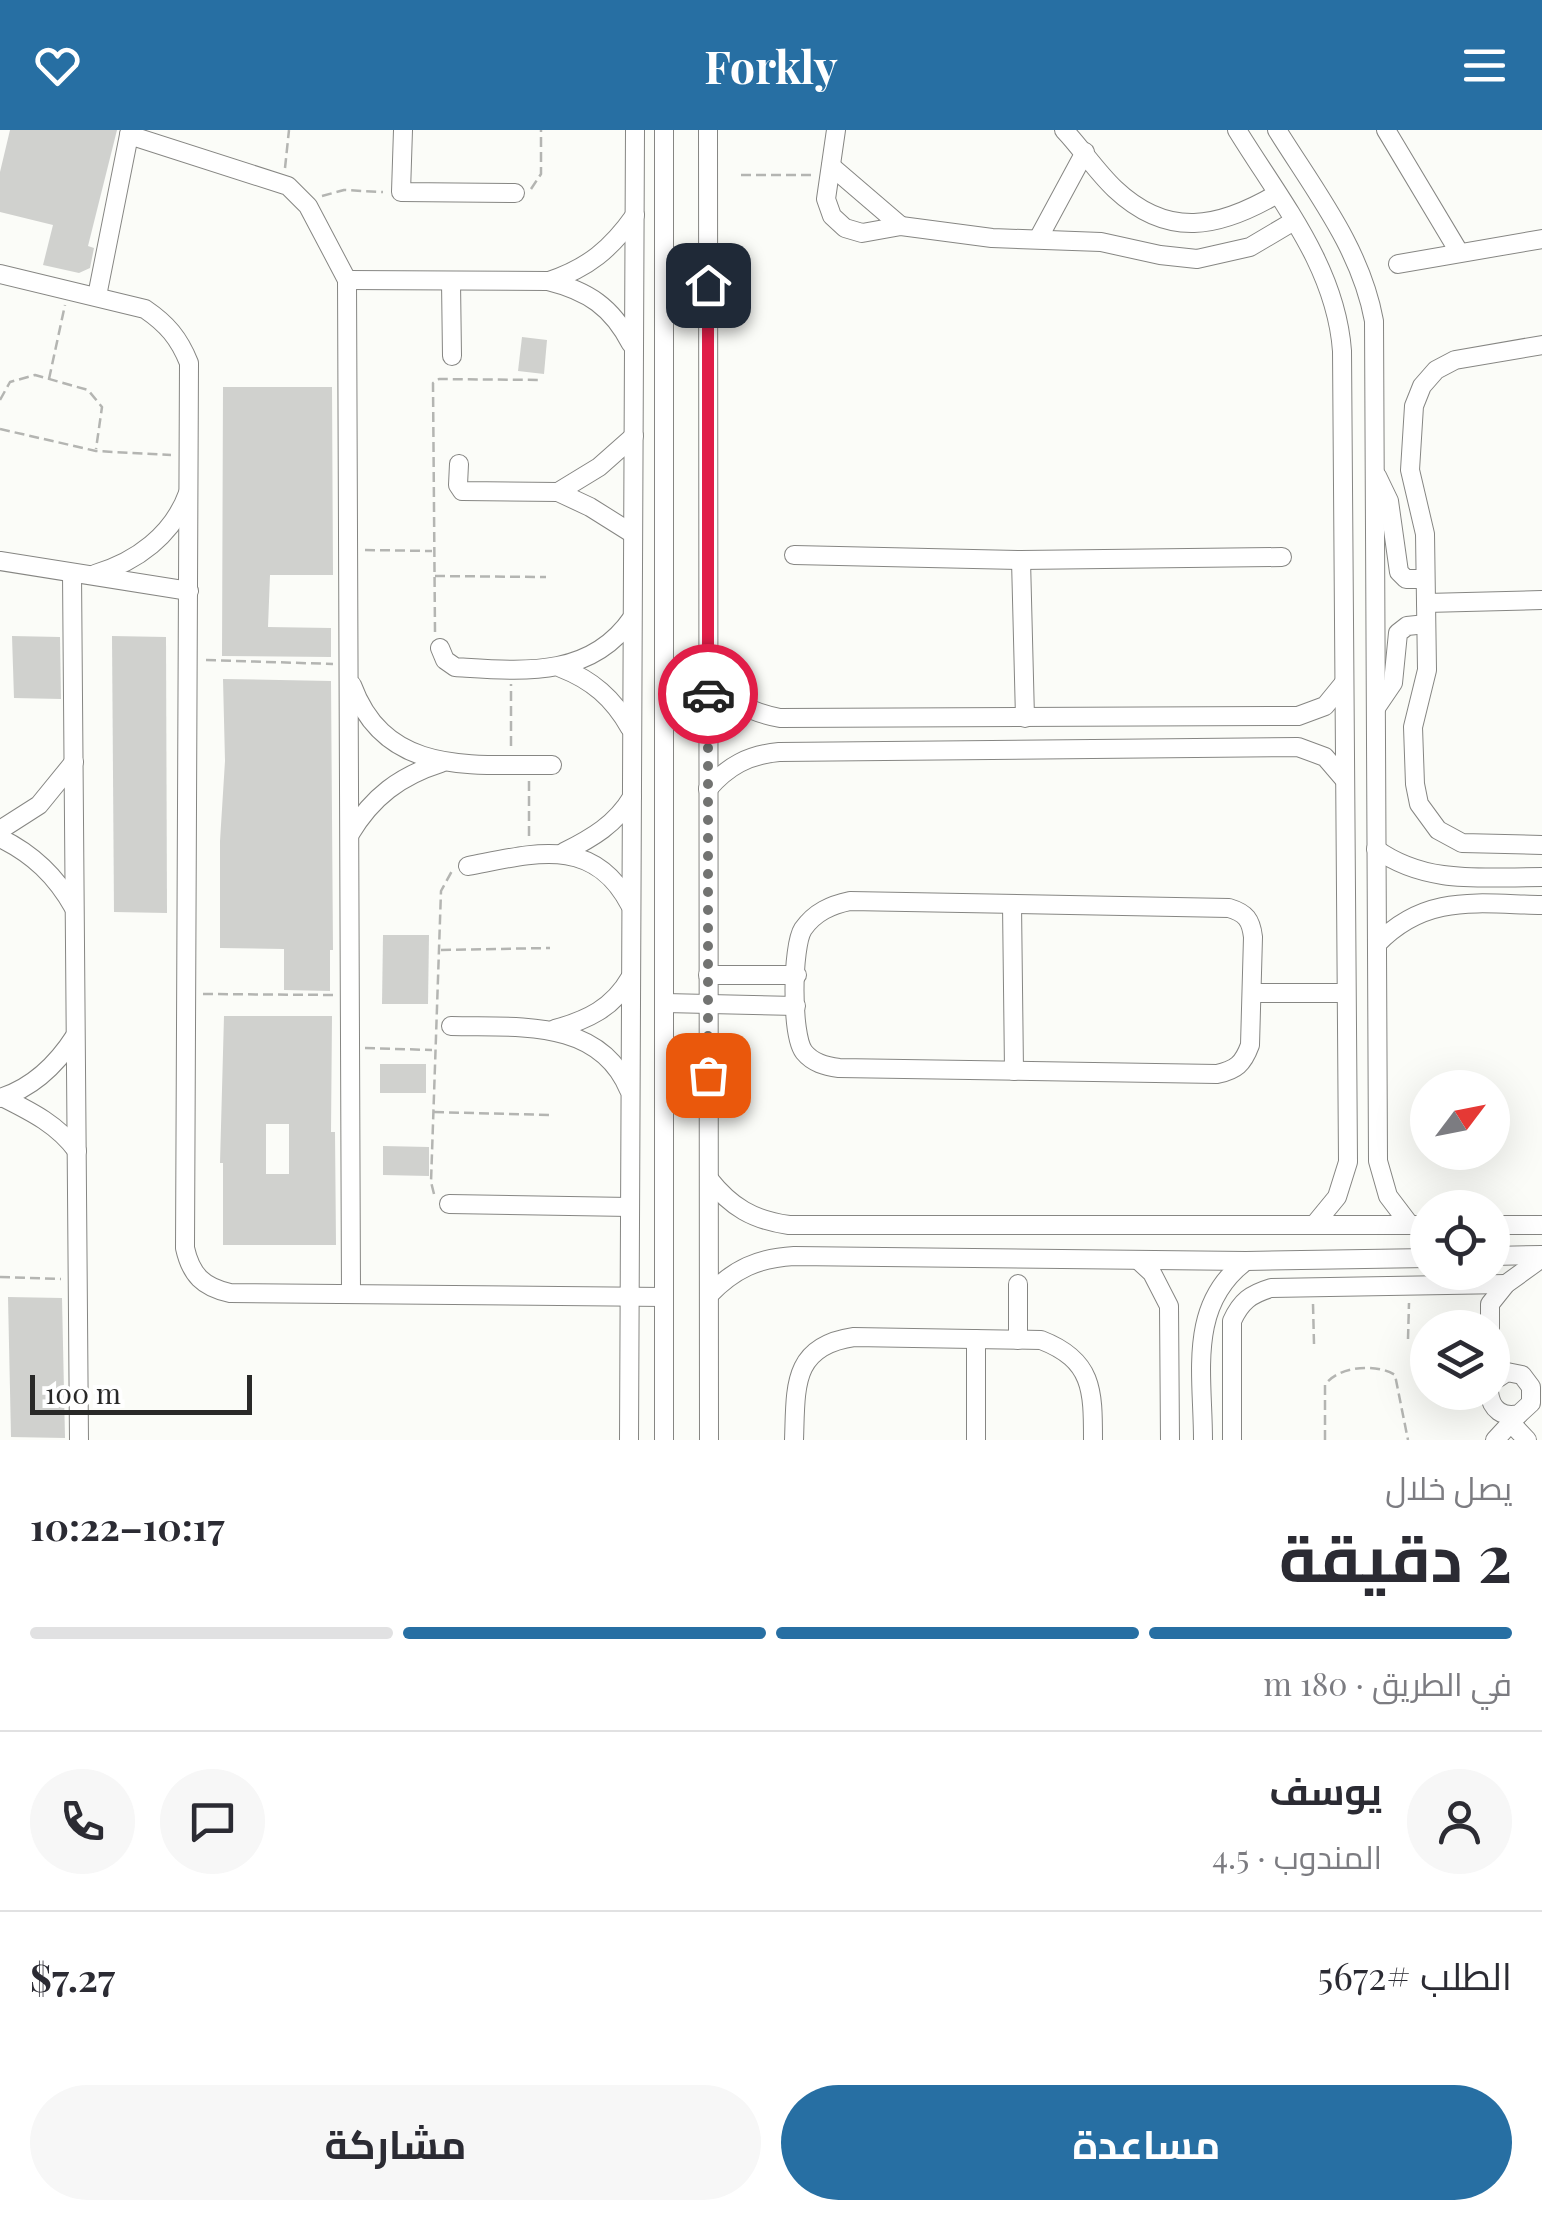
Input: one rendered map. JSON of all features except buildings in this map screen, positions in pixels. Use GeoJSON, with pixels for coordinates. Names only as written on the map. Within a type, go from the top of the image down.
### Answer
{"type":"FeatureCollection","features":[{"type":"Feature","properties":{"kind":"street"},"geometry":{"type":"LineString","coordinates":[[403,130],[401,192],[515,193]]}},
{"type":"Feature","properties":{"kind":"street"},"geometry":{"type":"LineString","coordinates":[[629,1440],[635,130]]}},
{"type":"Feature","properties":{"kind":"street"},"geometry":{"type":"LineString","coordinates":[[664,130],[664,1440]]}},
{"type":"Feature","properties":{"kind":"street"},"geometry":{"type":"LineString","coordinates":[[708,130],[709,1440]]}},
{"type":"Feature","properties":{"kind":"street"},"geometry":{"type":"LineString","coordinates":[[836,130],[826,198],[832,216],[844,228],[862,233],[902,226],[992,238],[1101,242],[1197,259],[1233,253],[1294,221]]}},
{"type":"Feature","properties":{"kind":"street"},"geometry":{"type":"LineString","coordinates":[[1064,130],[1114,188],[1152,215],[1192,224],[1234,218],[1277,194]]}},
{"type":"Feature","properties":{"kind":"street"},"geometry":{"type":"LineString","coordinates":[[1237,130],[1323,268],[1341,330],[1348,1162],[1337,1197],[1314,1225]]}},
{"type":"Feature","properties":{"kind":"street"},"geometry":{"type":"LineString","coordinates":[[1277,130],[1350,248],[1369,296],[1375,347],[1378,1161],[1388,1196],[1410,1217]]}},
{"type":"Feature","properties":{"kind":"street"},"geometry":{"type":"LineString","coordinates":[[1386,130],[1460,252]]}},
{"type":"Feature","properties":{"kind":"street"},"geometry":{"type":"LineString","coordinates":[[97,296],[130,133],[288,186],[308,206],[347,280],[351,1294]]}},
{"type":"Feature","properties":{"kind":"street"},"geometry":{"type":"LineString","coordinates":[[1038,239],[1085,152]]}},
{"type":"Feature","properties":{"kind":"street"},"geometry":{"type":"LineString","coordinates":[[830,171],[902,226]]}},
{"type":"Feature","properties":{"kind":"street"},"geometry":{"type":"LineString","coordinates":[[1142,250],[1152,215]]}},
{"type":"Feature","properties":{"kind":"street"},"geometry":{"type":"LineString","coordinates":[[548,282],[575,273],[599,258],[635,216]]}},
{"type":"Feature","properties":{"kind":"street"},"geometry":{"type":"LineString","coordinates":[[1234,218],[1250,246]]}},
{"type":"Feature","properties":{"kind":"street"},"geometry":{"type":"LineString","coordinates":[[1398,264],[1542,240]]}},
{"type":"Feature","properties":{"kind":"street"},"geometry":{"type":"LineString","coordinates":[[0,274],[145,309],[164,322],[180,341],[189,363],[185,1248],[198,1280],[230,1293],[664,1297]]}},
{"type":"Feature","properties":{"kind":"street"},"geometry":{"type":"LineString","coordinates":[[0,282],[26,280]]}},
{"type":"Feature","properties":{"kind":"street"},"geometry":{"type":"LineString","coordinates":[[347,280],[548,282],[576,288],[601,302],[620,323],[634,348]]}},
{"type":"Feature","properties":{"kind":"street"},"geometry":{"type":"LineString","coordinates":[[452,282],[452,356]]}},
{"type":"Feature","properties":{"kind":"street"},"geometry":{"type":"LineString","coordinates":[[1542,345],[1454,360],[1436,370],[1422,386],[1414,406],[1410,477],[1424,525],[1426,579],[1426,680],[1413,727],[1419,804],[1438,830],[1462,843],[1542,845]]}},
{"type":"Feature","properties":{"kind":"street"},"geometry":{"type":"LineString","coordinates":[[558,492],[599,468],[634,436]]}},
{"type":"Feature","properties":{"kind":"street"},"geometry":{"type":"LineString","coordinates":[[459,464],[458,485],[462,491],[558,492],[633,534]]}},
{"type":"Feature","properties":{"kind":"street"},"geometry":{"type":"LineString","coordinates":[[1375,473],[1390,501],[1399,572],[1406,579],[1426,579]]}},
{"type":"Feature","properties":{"kind":"street"},"geometry":{"type":"LineString","coordinates":[[81,575],[119,567],[146,550],[168,528],[190,488]]}},
{"type":"Feature","properties":{"kind":"street"},"geometry":{"type":"LineString","coordinates":[[794,555],[1021,560],[1282,558]]}},
{"type":"Feature","properties":{"kind":"street"},"geometry":{"type":"LineString","coordinates":[[0,560],[189,591]]}},
{"type":"Feature","properties":{"kind":"street"},"geometry":{"type":"LineString","coordinates":[[1021,560],[1025,718]]}},
{"type":"Feature","properties":{"kind":"street"},"geometry":{"type":"LineString","coordinates":[[79,1440],[74,762],[81,575]]}},
{"type":"Feature","properties":{"kind":"street"},"geometry":{"type":"LineString","coordinates":[[1426,603],[1542,600]]}},
{"type":"Feature","properties":{"kind":"street"},"geometry":{"type":"LineString","coordinates":[[561,668],[602,651],[633,618]]}},
{"type":"Feature","properties":{"kind":"street"},"geometry":{"type":"LineString","coordinates":[[1376,708],[1393,683],[1398,633],[1408,626],[1426,624]]}},
{"type":"Feature","properties":{"kind":"street"},"geometry":{"type":"LineString","coordinates":[[440,648],[445,660],[455,667],[561,668],[582,676],[620,710],[632,732]]}},
{"type":"Feature","properties":{"kind":"street"},"geometry":{"type":"LineString","coordinates":[[349,671],[358,702],[373,724],[392,742],[416,756],[441,763],[552,765]]}},
{"type":"Feature","properties":{"kind":"street"},"geometry":{"type":"LineString","coordinates":[[708,673],[738,705],[780,718],[1298,716],[1325,706],[1343,683]]}},
{"type":"Feature","properties":{"kind":"street"},"geometry":{"type":"LineString","coordinates":[[708,789],[739,762],[758,754],[779,752],[1298,748],[1326,756],[1344,778]]}},
{"type":"Feature","properties":{"kind":"street"},"geometry":{"type":"LineString","coordinates":[[0,830],[40,805],[74,762]]}},
{"type":"Feature","properties":{"kind":"street"},"geometry":{"type":"LineString","coordinates":[[349,836],[362,814],[387,789],[418,770],[441,763]]}},
{"type":"Feature","properties":{"kind":"street"},"geometry":{"type":"LineString","coordinates":[[564,852],[606,828],[622,813],[634,793]]}},
{"type":"Feature","properties":{"kind":"street"},"geometry":{"type":"LineString","coordinates":[[0,838],[42,864],[62,886],[75,910]]}},
{"type":"Feature","properties":{"kind":"street"},"geometry":{"type":"LineString","coordinates":[[1376,848],[1392,860],[1429,874],[1542,876]]}},
{"type":"Feature","properties":{"kind":"street"},"geometry":{"type":"LineString","coordinates":[[468,866],[529,854],[564,852],[604,871],[621,888],[632,908]]}},
{"type":"Feature","properties":{"kind":"street"},"geometry":{"type":"LineString","coordinates":[[850,901],[1012,904],[1229,908],[1242,912],[1251,923],[1253,937],[1250,1046],[1244,1060],[1232,1070],[1217,1074],[838,1068],[820,1065],[805,1054],[796,1038],[797,941],[805,926],[832,905],[850,901]]}},
{"type":"Feature","properties":{"kind":"street"},"geometry":{"type":"LineString","coordinates":[[1012,904],[1014,1071]]}},
{"type":"Feature","properties":{"kind":"street"},"geometry":{"type":"LineString","coordinates":[[1377,944],[1408,917],[1446,904],[1542,905]]}},
{"type":"Feature","properties":{"kind":"street"},"geometry":{"type":"LineString","coordinates":[[708,975],[797,976]]}},
{"type":"Feature","properties":{"kind":"street"},"geometry":{"type":"LineString","coordinates":[[450,1026],[554,1029],[580,1022],[603,1010],[622,992],[631,976]]}},
{"type":"Feature","properties":{"kind":"street"},"geometry":{"type":"LineString","coordinates":[[1252,992],[1345,993]]}},
{"type":"Feature","properties":{"kind":"street"},"geometry":{"type":"LineString","coordinates":[[665,1004],[796,1006]]}},
{"type":"Feature","properties":{"kind":"street"},"geometry":{"type":"LineString","coordinates":[[554,1029],[581,1038],[604,1054],[623,1076],[631,1095]]}},
{"type":"Feature","properties":{"kind":"street"},"geometry":{"type":"LineString","coordinates":[[2,1098],[36,1080],[62,1055],[76,1034]]}},
{"type":"Feature","properties":{"kind":"street"},"geometry":{"type":"LineString","coordinates":[[2,1098],[38,1114],[68,1138],[77,1152]]}},
{"type":"Feature","properties":{"kind":"street"},"geometry":{"type":"LineString","coordinates":[[709,1179],[724,1198],[743,1212],[765,1222],[789,1224],[1410,1225]]}},
{"type":"Feature","properties":{"kind":"street"},"geometry":{"type":"LineString","coordinates":[[449,1204],[630,1207]]}},
{"type":"Feature","properties":{"kind":"street"},"geometry":{"type":"LineString","coordinates":[[1510,1225],[1542,1224]]}},
{"type":"Feature","properties":{"kind":"street"},"geometry":{"type":"LineString","coordinates":[[1510,1256],[1542,1256]]}},
{"type":"Feature","properties":{"kind":"street"},"geometry":{"type":"LineString","coordinates":[[1510,1281],[1542,1256]]}},
{"type":"Feature","properties":{"kind":"street"},"geometry":{"type":"LineString","coordinates":[[709,1295],[736,1271],[770,1258],[1410,1259]]}},
{"type":"Feature","properties":{"kind":"street"},"geometry":{"type":"LineString","coordinates":[[1138,1260],[1162,1289],[1169,1306],[1170,1440]]}},
{"type":"Feature","properties":{"kind":"street"},"geometry":{"type":"LineString","coordinates":[[1203,1440],[1207,1309],[1229,1274],[1246,1261]]}},
{"type":"Feature","properties":{"kind":"street"},"geometry":{"type":"LineString","coordinates":[[1018,1284],[1018,1340]]}},
{"type":"Feature","properties":{"kind":"street"},"geometry":{"type":"LineString","coordinates":[[1232,1440],[1232,1321],[1240,1304],[1254,1292],[1271,1288],[1409,1287]]}},
{"type":"Feature","properties":{"kind":"street"},"geometry":{"type":"LineString","coordinates":[[1473,1290],[1490,1304]]}},
{"type":"Feature","properties":{"kind":"street"},"geometry":{"type":"LineString","coordinates":[[1490,1310],[1501,1290]]}},
{"type":"Feature","properties":{"kind":"street"},"geometry":{"type":"LineString","coordinates":[[794,1440],[800,1370],[813,1352],[832,1340],[854,1337],[1018,1340],[1062,1348],[1078,1362],[1089,1382],[1093,1440]]}},
{"type":"Feature","properties":{"kind":"street"},"geometry":{"type":"LineString","coordinates":[[976,1339],[976,1440]]}},
{"type":"Feature","properties":{"kind":"street"},"geometry":{"type":"LineString","coordinates":[[1495,1440],[1530,1403],[1537,1384],[1510,1373]]}},
{"type":"Feature","properties":{"kind":"street"},"geometry":{"type":"LineString","coordinates":[[1497,1410],[1515,1418],[1527,1440]]}},
{"type":"Feature","properties":{"kind":"path"},"geometry":{"type":"LineString","coordinates":[[288,186],[284,163],[289,130]]}},
{"type":"Feature","properties":{"kind":"path"},"geometry":{"type":"LineString","coordinates":[[515,193],[529,190],[539,180],[540,130]]}},
{"type":"Feature","properties":{"kind":"path"},"geometry":{"type":"LineString","coordinates":[[741,175],[830,171]]}},
{"type":"Feature","properties":{"kind":"path"},"geometry":{"type":"LineString","coordinates":[[308,206],[325,194],[344,190],[401,192]]}},
{"type":"Feature","properties":{"kind":"path"},"geometry":{"type":"LineString","coordinates":[[49,379],[68,289]]}},
{"type":"Feature","properties":{"kind":"path"},"geometry":{"type":"LineString","coordinates":[[0,400],[4,389],[18,377],[35,375],[88,390],[99,400],[102,414],[96,452]]}},
{"type":"Feature","properties":{"kind":"path"},"geometry":{"type":"LineString","coordinates":[[0,428],[96,452],[190,455]]}},
{"type":"Feature","properties":{"kind":"path"},"geometry":{"type":"LineString","coordinates":[[348,550],[433,551]]}},
{"type":"Feature","properties":{"kind":"path"},"geometry":{"type":"LineString","coordinates":[[433,576],[546,577]]}},
{"type":"Feature","properties":{"kind":"path"},"geometry":{"type":"LineString","coordinates":[[189,659],[349,671]]}},
{"type":"Feature","properties":{"kind":"path"},"geometry":{"type":"LineString","coordinates":[[512,668],[529,854]]}},
{"type":"Feature","properties":{"kind":"path"},"geometry":{"type":"LineString","coordinates":[[439,950],[550,948]]}},
{"type":"Feature","properties":{"kind":"path"},"geometry":{"type":"LineString","coordinates":[[187,994],[350,996]]}},
{"type":"Feature","properties":{"kind":"path"},"geometry":{"type":"LineString","coordinates":[[350,1047],[434,1050]]}},
{"type":"Feature","properties":{"kind":"path"},"geometry":{"type":"LineString","coordinates":[[432,1112],[552,1115]]}},
{"type":"Feature","properties":{"kind":"path"},"geometry":{"type":"LineString","coordinates":[[0,1277],[78,1280]]}},
{"type":"Feature","properties":{"kind":"path"},"geometry":{"type":"LineString","coordinates":[[1313,1287],[1314,1344]]}},
{"type":"Feature","properties":{"kind":"path"},"geometry":{"type":"LineString","coordinates":[[1408,1338],[1409,1287]]}},
{"type":"Feature","properties":{"kind":"path"},"geometry":{"type":"LineString","coordinates":[[1325,1440],[1325,1384],[1330,1378],[1344,1370],[1386,1369],[1396,1375],[1408,1440]]}},
{"type":"Feature","properties":{"kind":"way so far"},"geometry":{"type":"LineString","coordinates":[[708,694],[708,1075]]}},
{"type":"Feature","properties":{"kind":"route"},"geometry":{"type":"LineString","coordinates":[[708,285],[708,694]]}}]}
